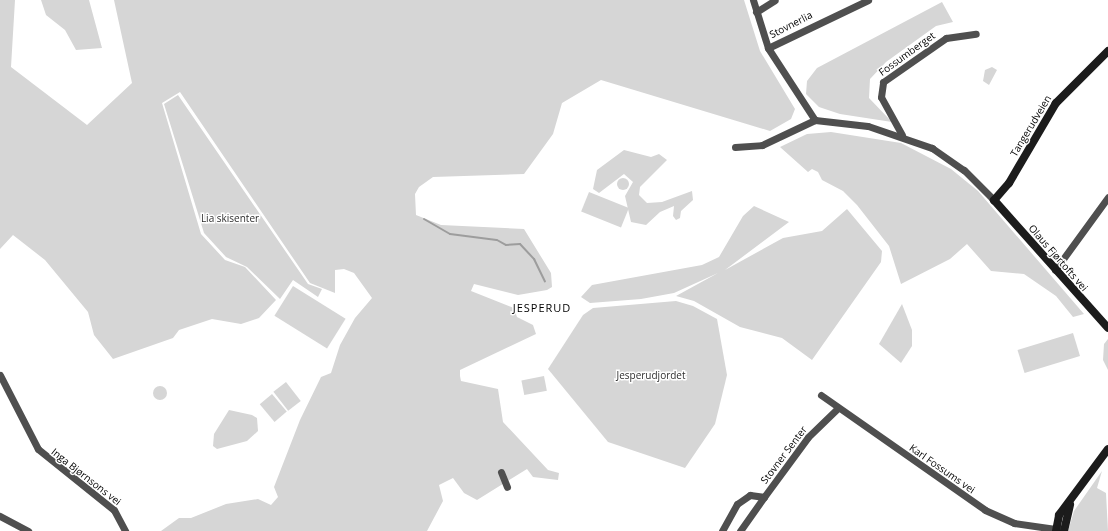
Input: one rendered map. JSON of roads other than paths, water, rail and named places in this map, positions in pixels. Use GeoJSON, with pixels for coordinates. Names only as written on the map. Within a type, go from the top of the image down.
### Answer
{"type":"FeatureCollection","features":[{"type":"Feature","properties":{"kind":"street","name":"Stovnerlia"},"geometry":{"type":"LineString","coordinates":[[753,0],[768,48],[815,120]]}},
{"type":"Feature","properties":{"kind":"street"},"geometry":{"type":"LineString","coordinates":[[756,12],[775,0]]}},
{"type":"Feature","properties":{"kind":"street","name":"Stovnerlia"},"geometry":{"type":"LineString","coordinates":[[768,48],[868,0]]}},
{"type":"Feature","properties":{"kind":"street","name":"Fossumberget"},"geometry":{"type":"LineString","coordinates":[[902,135],[881,97],[883,82],[946,38],[976,34]]}},
{"type":"Feature","properties":{"kind":"street","name":"Tangerudveien"},"geometry":{"type":"LineString","coordinates":[[994,200],[1009,183],[1058,100],[1108,51]]}},
{"type":"Feature","properties":{"kind":"street"},"geometry":{"type":"LineString","coordinates":[[735,147],[770,142],[815,120],[868,126],[902,135],[959,167],[994,200]]}},
{"type":"Feature","properties":{"kind":"street"},"geometry":{"type":"LineString","coordinates":[[1055,270],[1108,197]]}},
{"type":"Feature","properties":{"kind":"street","name":"Olaus Fjørtofts vei"},"geometry":{"type":"LineString","coordinates":[[994,200],[1108,328]]}},
{"type":"Feature","properties":{"kind":"street","name":"Inga Bjørnsons vei"},"geometry":{"type":"LineString","coordinates":[[0,375],[38,449],[114,510],[124,531]]}},
{"type":"Feature","properties":{"kind":"street","name":"Karl Fossums vei"},"geometry":{"type":"LineString","coordinates":[[821,395],[985,510],[1014,523],[1060,530]]}},
{"type":"Feature","properties":{"kind":"street","name":"Stovner Senter"},"geometry":{"type":"LineString","coordinates":[[740,531],[808,437],[838,408]]}},
{"type":"Feature","properties":{"kind":"street"},"geometry":{"type":"LineString","coordinates":[[1060,530],[1059,515],[1070,504],[1108,449]]}},
{"type":"Feature","properties":{"kind":"street"},"geometry":{"type":"LineString","coordinates":[[501,472],[507,487]]}},
{"type":"Feature","properties":{"kind":"street","name":"Stovner Senter"},"geometry":{"type":"LineString","coordinates":[[722,531],[725,521],[744,497],[764,497]]}},
{"type":"Feature","properties":{"kind":"street"},"geometry":{"type":"LineString","coordinates":[[0,516],[16,528],[28,531]]}},
{"type":"Feature","properties":{"kind":"waterway"},"geometry":{"type":"LineString","coordinates":[[424,219],[450,234],[497,240],[506,245],[520,244],[534,259],[545,282]]}},
{"type":"Feature","properties":{"kind":"district","name":"JESPERUD"},"geometry":{"type":"Point","coordinates":[542,308]}},
{"type":"Feature","properties":{"kind":"park label","name":"Lia skisenter"},"geometry":{"type":"Point","coordinates":[230,219]}},
{"type":"Feature","properties":{"kind":"park label","name":"Jesperudjordet"},"geometry":{"type":"Point","coordinates":[651,376]}}]}
